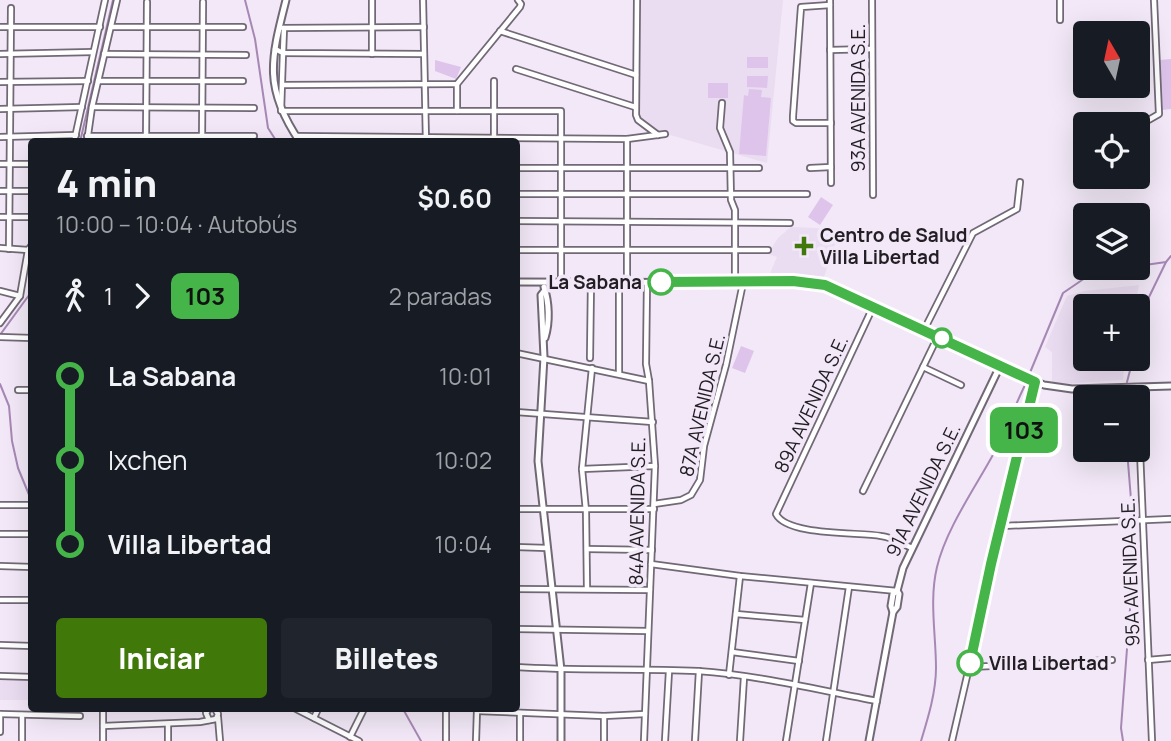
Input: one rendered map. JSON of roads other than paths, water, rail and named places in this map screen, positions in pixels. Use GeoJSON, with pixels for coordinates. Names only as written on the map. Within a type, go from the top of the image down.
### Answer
{"type":"FeatureCollection","features":[{"type":"Feature","properties":{"kind":"street"},"geometry":{"type":"LineString","coordinates":[[75,138],[105,0]]}},
{"type":"Feature","properties":{"kind":"street"},"geometry":{"type":"LineString","coordinates":[[87,138],[117,0]]}},
{"type":"Feature","properties":{"kind":"street"},"geometry":{"type":"LineString","coordinates":[[281,111],[282,28],[286,0]]}},
{"type":"Feature","properties":{"kind":"street"},"geometry":{"type":"LineString","coordinates":[[372,0],[372,54]]}},
{"type":"Feature","properties":{"kind":"street"},"geometry":{"type":"LineString","coordinates":[[423,0],[426,138]]}},
{"type":"Feature","properties":{"kind":"street"},"geometry":{"type":"LineString","coordinates":[[457,111],[457,83],[520,7],[521,2],[518,0]]}},
{"type":"Feature","properties":{"kind":"street"},"geometry":{"type":"LineString","coordinates":[[520,140],[627,139],[662,135],[638,120],[635,107],[637,0]]}},
{"type":"Feature","properties":{"kind":"street","name":"93A AVENIDA S.E."},"geometry":{"type":"LineString","coordinates":[[872,0],[873,195]]}},
{"type":"Feature","properties":{"kind":"street"},"geometry":{"type":"LineString","coordinates":[[1060,0],[1060,20]]}},
{"type":"Feature","properties":{"kind":"street"},"geometry":{"type":"LineString","coordinates":[[1150,119],[1159,114],[1154,0]]}},
{"type":"Feature","properties":{"kind":"street"},"geometry":{"type":"LineString","coordinates":[[146,138],[147,2]]}},
{"type":"Feature","properties":{"kind":"street"},"geometry":{"type":"LineString","coordinates":[[202,138],[203,2]]}},
{"type":"Feature","properties":{"kind":"street"},"geometry":{"type":"LineString","coordinates":[[831,123],[793,121],[801,7],[830,2],[831,123],[831,183]]}},
{"type":"Feature","properties":{"kind":"street"},"geometry":{"type":"LineString","coordinates":[[9,249],[11,8]]}},
{"type":"Feature","properties":{"kind":"street"},"geometry":{"type":"LineString","coordinates":[[0,27],[100,27]]}},
{"type":"Feature","properties":{"kind":"street"},"geometry":{"type":"LineString","coordinates":[[110,27],[243,27]]}},
{"type":"Feature","properties":{"kind":"street"},"geometry":{"type":"LineString","coordinates":[[282,28],[424,27]]}},
{"type":"Feature","properties":{"kind":"street"},"geometry":{"type":"LineString","coordinates":[[282,28],[274,49],[273,82],[281,111],[297,138]]}},
{"type":"Feature","properties":{"kind":"street"},"geometry":{"type":"LineString","coordinates":[[500,31],[636,75]]}},
{"type":"Feature","properties":{"kind":"street"},"geometry":{"type":"LineString","coordinates":[[274,49],[283,53],[424,54]]}},
{"type":"Feature","properties":{"kind":"street"},"geometry":{"type":"LineString","coordinates":[[830,50],[872,50]]}},
{"type":"Feature","properties":{"kind":"street"},"geometry":{"type":"LineString","coordinates":[[0,54],[93,52]]}},
{"type":"Feature","properties":{"kind":"street"},"geometry":{"type":"LineString","coordinates":[[104,54],[246,55]]}},
{"type":"Feature","properties":{"kind":"street"},"geometry":{"type":"LineString","coordinates":[[516,69],[635,107]]}},
{"type":"Feature","properties":{"kind":"street"},"geometry":{"type":"LineString","coordinates":[[98,81],[243,80]]}},
{"type":"Feature","properties":{"kind":"street"},"geometry":{"type":"LineString","coordinates":[[0,82],[88,81]]}},
{"type":"Feature","properties":{"kind":"street"},"geometry":{"type":"LineString","coordinates":[[494,81],[494,138]]}},
{"type":"Feature","properties":{"kind":"street"},"geometry":{"type":"LineString","coordinates":[[282,85],[457,83]]}},
{"type":"Feature","properties":{"kind":"street"},"geometry":{"type":"LineString","coordinates":[[722,103],[720,128],[730,152],[730,194],[735,210],[735,282]]}},
{"type":"Feature","properties":{"kind":"street"},"geometry":{"type":"LineString","coordinates":[[0,109],[82,107]]}},
{"type":"Feature","properties":{"kind":"street"},"geometry":{"type":"LineString","coordinates":[[92,107],[254,108]]}},
{"type":"Feature","properties":{"kind":"street"},"geometry":{"type":"LineString","coordinates":[[281,111],[561,111],[561,282]]}},
{"type":"Feature","properties":{"kind":"street"},"geometry":{"type":"LineString","coordinates":[[0,137],[76,135]]}},
{"type":"Feature","properties":{"kind":"street"},"geometry":{"type":"LineString","coordinates":[[219,138],[254,136]]}},
{"type":"Feature","properties":{"kind":"street"},"geometry":{"type":"LineString","coordinates":[[627,139],[627,282]]}},
{"type":"Feature","properties":{"kind":"street"},"geometry":{"type":"LineString","coordinates":[[0,164],[28,164]]}},
{"type":"Feature","properties":{"kind":"street"},"geometry":{"type":"LineString","coordinates":[[520,168],[759,167]]}},
{"type":"Feature","properties":{"kind":"street"},"geometry":{"type":"LineString","coordinates":[[810,168],[831,167]]}},
{"type":"Feature","properties":{"kind":"street"},"geometry":{"type":"LineString","coordinates":[[925,330],[973,233],[1017,209],[1020,182]]}},
{"type":"Feature","properties":{"kind":"street"},"geometry":{"type":"LineString","coordinates":[[0,191],[28,191]]}},
{"type":"Feature","properties":{"kind":"street"},"geometry":{"type":"LineString","coordinates":[[520,194],[807,194]]}},
{"type":"Feature","properties":{"kind":"street"},"geometry":{"type":"LineString","coordinates":[[0,217],[28,217]]}},
{"type":"Feature","properties":{"kind":"street"},"geometry":{"type":"LineString","coordinates":[[520,221],[790,223]]}},
{"type":"Feature","properties":{"kind":"street"},"geometry":{"type":"LineString","coordinates":[[0,248],[28,247]]}},
{"type":"Feature","properties":{"kind":"street"},"geometry":{"type":"LineString","coordinates":[[520,250],[768,250]]}},
{"type":"Feature","properties":{"kind":"street"},"geometry":{"type":"LineString","coordinates":[[0,323],[20,296],[28,257]]}},
{"type":"Feature","properties":{"kind":"street"},"geometry":{"type":"LineString","coordinates":[[619,281],[619,374]]}},
{"type":"Feature","properties":{"kind":"street"},"geometry":{"type":"LineString","coordinates":[[520,282],[799,281],[825,285],[1035,382],[1059,388],[1073,388]]}},
{"type":"Feature","properties":{"kind":"street"},"geometry":{"type":"LineString","coordinates":[[544,282],[548,295],[548,328],[544,341],[538,461],[561,670],[561,741]]}},
{"type":"Feature","properties":{"kind":"street"},"geometry":{"type":"LineString","coordinates":[[590,358],[591,282]]}},
{"type":"Feature","properties":{"kind":"street","name":"84A AVENIDA S.E."},"geometry":{"type":"LineString","coordinates":[[644,741],[655,466],[646,364],[647,282]]}},
{"type":"Feature","properties":{"kind":"street","name":"87A AVENIDA S.E."},"geometry":{"type":"LineString","coordinates":[[520,509],[586,510],[654,506],[691,495],[700,480],[704,446],[726,365],[744,282]]}},
{"type":"Feature","properties":{"kind":"street"},"geometry":{"type":"LineString","coordinates":[[0,291],[20,296]]}},
{"type":"Feature","properties":{"kind":"street","name":"89A AVENIDA S.E."},"geometry":{"type":"LineString","coordinates":[[873,307],[776,514],[779,520],[796,527],[884,536],[912,548]]}},
{"type":"Feature","properties":{"kind":"street"},"geometry":{"type":"LineString","coordinates":[[0,311],[7,314]]}},
{"type":"Feature","properties":{"kind":"street"},"geometry":{"type":"LineString","coordinates":[[863,491],[938,336]]}},
{"type":"Feature","properties":{"kind":"street"},"geometry":{"type":"LineString","coordinates":[[1,337],[28,338]]}},
{"type":"Feature","properties":{"kind":"street"},"geometry":{"type":"LineString","coordinates":[[520,354],[649,381]]}},
{"type":"Feature","properties":{"kind":"street","name":"91A AVENIDA S.E."},"geometry":{"type":"LineString","coordinates":[[869,741],[894,612],[891,606],[893,594],[897,590],[912,548],[1000,366]]}},
{"type":"Feature","properties":{"kind":"street"},"geometry":{"type":"LineString","coordinates":[[923,367],[961,385]]}},
{"type":"Feature","properties":{"kind":"street"},"geometry":{"type":"LineString","coordinates":[[587,589],[586,510],[582,469],[592,368]]}},
{"type":"Feature","properties":{"kind":"street"},"geometry":{"type":"LineString","coordinates":[[952,741],[1035,382]]}},
{"type":"Feature","properties":{"kind":"street"},"geometry":{"type":"LineString","coordinates":[[1150,387],[1171,386]]}},
{"type":"Feature","properties":{"kind":"street"},"geometry":{"type":"LineString","coordinates":[[18,390],[28,390]]}},
{"type":"Feature","properties":{"kind":"street"},"geometry":{"type":"LineString","coordinates":[[520,412],[653,422]]}},
{"type":"Feature","properties":{"kind":"street","name":"95A AVENIDA S.E."},"geometry":{"type":"LineString","coordinates":[[1140,462],[1152,741]]}},
{"type":"Feature","properties":{"kind":"street"},"geometry":{"type":"LineString","coordinates":[[582,469],[655,466]]}},
{"type":"Feature","properties":{"kind":"street"},"geometry":{"type":"LineString","coordinates":[[0,505],[28,505]]}},
{"type":"Feature","properties":{"kind":"street"},"geometry":{"type":"LineString","coordinates":[[1002,526],[1171,519]]}},
{"type":"Feature","properties":{"kind":"street"},"geometry":{"type":"LineString","coordinates":[[0,534],[28,534]]}},
{"type":"Feature","properties":{"kind":"street"},"geometry":{"type":"LineString","coordinates":[[520,547],[547,548]]}},
{"type":"Feature","properties":{"kind":"street"},"geometry":{"type":"LineString","coordinates":[[587,549],[652,550]]}},
{"type":"Feature","properties":{"kind":"street"},"geometry":{"type":"LineString","coordinates":[[651,564],[740,576],[897,590]]}},
{"type":"Feature","properties":{"kind":"street"},"geometry":{"type":"LineString","coordinates":[[0,566],[28,567]]}},
{"type":"Feature","properties":{"kind":"street"},"geometry":{"type":"LineString","coordinates":[[729,675],[740,576]]}},
{"type":"Feature","properties":{"kind":"street"},"geometry":{"type":"LineString","coordinates":[[786,741],[811,583]]}},
{"type":"Feature","properties":{"kind":"street"},"geometry":{"type":"LineString","coordinates":[[826,741],[849,587]]}},
{"type":"Feature","properties":{"kind":"street"},"geometry":{"type":"LineString","coordinates":[[520,589],[650,590]]}},
{"type":"Feature","properties":{"kind":"street"},"geometry":{"type":"LineString","coordinates":[[0,600],[28,600]]}},
{"type":"Feature","properties":{"kind":"street"},"geometry":{"type":"LineString","coordinates":[[736,614],[805,621]]}},
{"type":"Feature","properties":{"kind":"street"},"geometry":{"type":"LineString","coordinates":[[520,628],[648,631]]}},
{"type":"Feature","properties":{"kind":"street"},"geometry":{"type":"LineString","coordinates":[[0,645],[28,646]]}},
{"type":"Feature","properties":{"kind":"street"},"geometry":{"type":"LineString","coordinates":[[732,652],[799,660]]}},
{"type":"Feature","properties":{"kind":"street"},"geometry":{"type":"LineString","coordinates":[[1148,660],[1171,659]]}},
{"type":"Feature","properties":{"kind":"street"},"geometry":{"type":"LineString","coordinates":[[970,667],[1112,660]]}},
{"type":"Feature","properties":{"kind":"street"},"geometry":{"type":"LineString","coordinates":[[520,667],[699,671],[877,701]]}},
{"type":"Feature","properties":{"kind":"street"},"geometry":{"type":"LineString","coordinates":[[665,741],[669,671]]}},
{"type":"Feature","properties":{"kind":"street"},"geometry":{"type":"LineString","coordinates":[[695,741],[699,671]]}},
{"type":"Feature","properties":{"kind":"street"},"geometry":{"type":"LineString","coordinates":[[0,676],[28,677]]}},
{"type":"Feature","properties":{"kind":"street"},"geometry":{"type":"LineString","coordinates":[[740,741],[744,677]]}},
{"type":"Feature","properties":{"kind":"street"},"geometry":{"type":"LineString","coordinates":[[103,712],[103,741]]}},
{"type":"Feature","properties":{"kind":"street"},"geometry":{"type":"LineString","coordinates":[[217,712],[220,741]]}},
{"type":"Feature","properties":{"kind":"street"},"geometry":{"type":"LineString","coordinates":[[302,712],[359,741]]}},
{"type":"Feature","properties":{"kind":"street"},"geometry":{"type":"LineString","coordinates":[[314,718],[317,712]]}},
{"type":"Feature","properties":{"kind":"street"},"geometry":{"type":"LineString","coordinates":[[350,737],[362,712]]}},
{"type":"Feature","properties":{"kind":"street"},"geometry":{"type":"LineString","coordinates":[[446,712],[446,741]]}},
{"type":"Feature","properties":{"kind":"street"},"geometry":{"type":"LineString","coordinates":[[476,741],[477,712]]}},
{"type":"Feature","properties":{"kind":"street"},"geometry":{"type":"LineString","coordinates":[[506,712],[604,716],[645,714]]}},
{"type":"Feature","properties":{"kind":"street"},"geometry":{"type":"LineString","coordinates":[[520,713],[520,741]]}},
{"type":"Feature","properties":{"kind":"street"},"geometry":{"type":"LineString","coordinates":[[103,726],[200,722],[209,714],[219,727]]}},
{"type":"Feature","properties":{"kind":"street"},"geometry":{"type":"LineString","coordinates":[[0,732],[0,715],[80,716]]}},
{"type":"Feature","properties":{"kind":"street"},"geometry":{"type":"LineString","coordinates":[[22,715],[22,741]]}},
{"type":"Feature","properties":{"kind":"street"},"geometry":{"type":"LineString","coordinates":[[604,716],[604,741]]}},
{"type":"Feature","properties":{"kind":"street"},"geometry":{"type":"LineString","coordinates":[[168,724],[168,741]]}},
{"type":"Feature","properties":{"kind":"waterway"},"geometry":{"type":"LineString","coordinates":[[81,138],[113,0]]}},
{"type":"Feature","properties":{"kind":"waterway"},"geometry":{"type":"LineString","coordinates":[[245,0],[255,39],[268,128],[274,138]]}},
{"type":"Feature","properties":{"kind":"waterway"},"geometry":{"type":"LineString","coordinates":[[1150,264],[1166,262],[1171,256]]}},
{"type":"Feature","properties":{"kind":"waterway"},"geometry":{"type":"LineString","coordinates":[[1150,295],[1166,262]]}},
{"type":"Feature","properties":{"kind":"waterway"},"geometry":{"type":"LineString","coordinates":[[1029,375],[1063,293],[1082,280]]}},
{"type":"Feature","properties":{"kind":"waterway"},"geometry":{"type":"LineString","coordinates":[[0,335],[28,296]]}},
{"type":"Feature","properties":{"kind":"waterway"},"geometry":{"type":"LineString","coordinates":[[1127,382],[1130,371]]}},
{"type":"Feature","properties":{"kind":"waterway"},"geometry":{"type":"LineString","coordinates":[[0,384],[9,406],[18,468],[28,492]]}},
{"type":"Feature","properties":{"kind":"waterway"},"geometry":{"type":"LineString","coordinates":[[921,741],[936,677],[933,605],[941,553],[954,523],[994,453],[1025,385]]}},
{"type":"Feature","properties":{"kind":"waterway"},"geometry":{"type":"LineString","coordinates":[[1123,741],[1121,728],[1131,596],[1133,524],[1128,462]]}},
{"type":"Feature","properties":{"kind":"waterway"},"geometry":{"type":"LineString","coordinates":[[405,712],[421,741]]}},
{"type":"Feature","properties":{"kind":"place","name":"Centro de Salud Villa Libertad"},"geometry":{"type":"Point","coordinates":[804,246]}},
{"type":"Feature","properties":{"kind":"place","name":"La Sabana"},"geometry":{"type":"Point","coordinates":[661,282]}},
{"type":"Feature","properties":{"kind":"place","name":"Villa Libertad"},"geometry":{"type":"Point","coordinates":[970,663]}}]}
